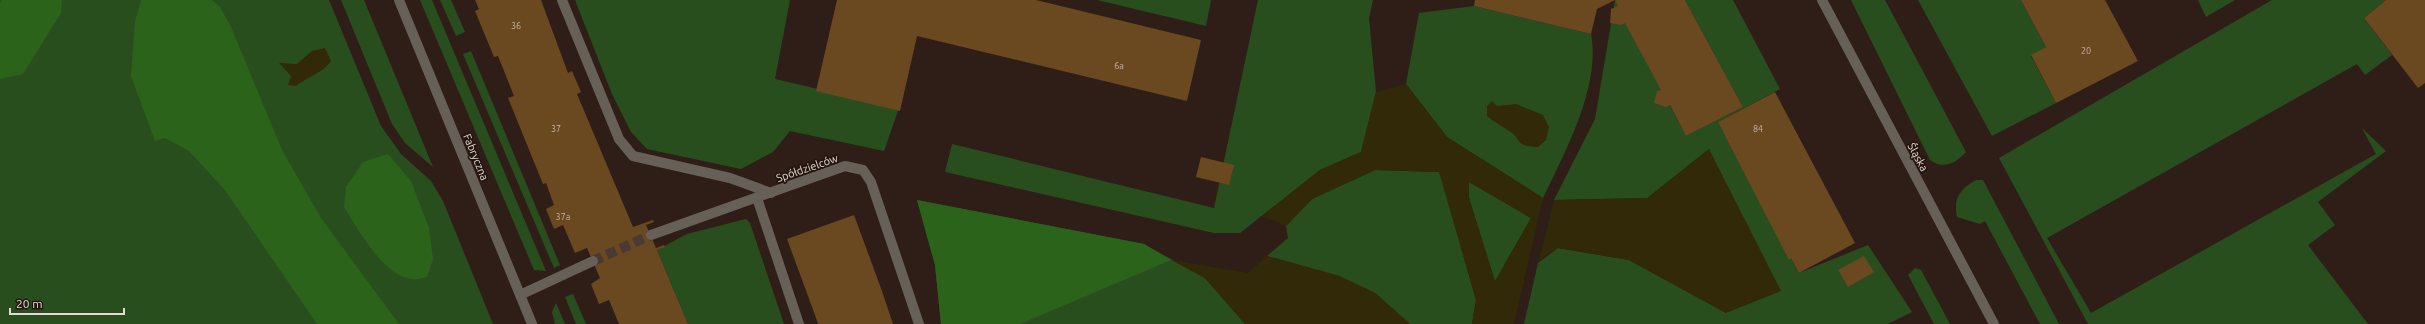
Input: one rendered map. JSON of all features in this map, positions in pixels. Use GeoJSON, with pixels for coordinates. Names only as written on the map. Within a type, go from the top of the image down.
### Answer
{"type":"FeatureCollection","features":[{"type":"Feature","properties":{"kind":"street","name":"Fabryczna"},"geometry":{"type":"LineString","coordinates":[[399,0],[532,324]]}},
{"type":"Feature","properties":{"kind":"street"},"geometry":{"type":"LineString","coordinates":[[562,0],[619,139],[628,152],[633,156],[730,178],[771,193]]}},
{"type":"Feature","properties":{"kind":"street","name":"Śląska"},"geometry":{"type":"LineString","coordinates":[[1822,0],[1994,324]]}},
{"type":"Feature","properties":{"kind":"street","name":"Spółdzielców"},"geometry":{"type":"LineString","coordinates":[[651,235],[845,166],[863,170],[871,182],[919,324]]}},
{"type":"Feature","properties":{"kind":"street"},"geometry":{"type":"LineString","coordinates":[[757,198],[799,324]]}},
{"type":"Feature","properties":{"kind":"street"},"geometry":{"type":"LineString","coordinates":[[520,295],[592,261]]}},
{"type":"Feature","properties":{"kind":"green space"},"geometry":{"type":"Polygon","coordinates":[[[0,0],[329,0],[381,126],[401,154],[431,181],[443,201],[493,324],[0,324],[0,0]]]}},
{"type":"Feature","properties":{"kind":"green space"},"geometry":{"type":"Polygon","coordinates":[[[2,0],[62,0],[61,13],[23,74],[0,79],[0,3],[2,0]]]}},
{"type":"Feature","properties":{"kind":"green space"},"geometry":{"type":"Polygon","coordinates":[[[141,0],[212,0],[220,7],[231,27],[282,150],[321,218],[399,324],[317,324],[225,190],[189,151],[165,138],[155,141],[131,76],[135,21],[141,0]]]}},
{"type":"Feature","properties":{"kind":"green space"},"geometry":{"type":"Polygon","coordinates":[[[341,0],[364,0],[433,167],[405,143],[392,124],[341,0]]]}},
{"type":"Feature","properties":{"kind":"green space"},"geometry":{"type":"Polygon","coordinates":[[[420,0],[432,0],[546,271],[534,270],[420,0]]]}},
{"type":"Feature","properties":{"kind":"green space"},"geometry":{"type":"Polygon","coordinates":[[[440,0],[451,0],[465,32],[456,36],[440,0]]]}},
{"type":"Feature","properties":{"kind":"green space"},"geometry":{"type":"Polygon","coordinates":[[[575,0],[790,0],[775,79],[899,108],[884,151],[790,131],[773,152],[741,169],[647,149],[631,132],[612,94],[575,0]]]}},
{"type":"Feature","properties":{"kind":"green space"},"geometry":{"type":"Polygon","coordinates":[[[1097,0],[1211,0],[1206,26],[1097,0]]]}},
{"type":"Feature","properties":{"kind":"green space"},"geometry":{"type":"Polygon","coordinates":[[[1258,0],[1373,0],[1369,18],[1376,92],[1361,152],[1320,170],[1240,233],[1214,233],[945,172],[952,144],[1214,208],[1258,0]]]}},
{"type":"Feature","properties":{"kind":"green space"},"geometry":{"type":"Polygon","coordinates":[[[1615,0],[1686,136],[1743,107],[1685,0],[1733,0],[1780,89],[1718,122],[1799,273],[1868,245],[1912,312],[1888,324],[1524,324],[1538,263],[1558,248],[1629,260],[1726,313],[1709,149],[1648,198],[1554,200],[1595,119],[1615,0]]]}},
{"type":"Feature","properties":{"kind":"green space"},"geometry":{"type":"Polygon","coordinates":[[[1851,0],[1885,0],[1966,152],[1954,162],[1940,165],[1930,160],[1851,0]]]}},
{"type":"Feature","properties":{"kind":"green space"},"geometry":{"type":"Polygon","coordinates":[[[1918,0],[2021,0],[2046,47],[2031,56],[2056,103],[1992,136],[1918,0]]]}},
{"type":"Feature","properties":{"kind":"green space"},"geometry":{"type":"Polygon","coordinates":[[[2198,0],[2235,0],[2206,17],[2198,0]]]}},
{"type":"Feature","properties":{"kind":"green space"},"geometry":{"type":"Polygon","coordinates":[[[2272,0],[2386,0],[2364,18],[2392,55],[2365,75],[2357,64],[2047,238],[2091,313],[2376,154],[2362,128],[2386,151],[2318,202],[2335,225],[2308,245],[2368,324],[2088,324],[1999,158],[2272,0]]]}},
{"type":"Feature","properties":{"kind":"green space"},"geometry":{"type":"Polygon","coordinates":[[[1474,6],[1591,34],[1593,54],[1591,75],[1586,97],[1570,140],[1543,198],[1447,137],[1406,84],[1419,13],[1474,6]]]}},
{"type":"Feature","properties":{"kind":"green space"},"geometry":{"type":"Polygon","coordinates":[[[471,51],[560,265],[554,268],[463,54],[471,51]]]}},
{"type":"Feature","properties":{"kind":"green space"},"geometry":{"type":"Polygon","coordinates":[[[388,154],[411,181],[429,228],[433,259],[427,277],[412,279],[401,276],[391,270],[372,250],[344,207],[346,187],[363,162],[388,154]]]}},
{"type":"Feature","properties":{"kind":"green space"},"geometry":{"type":"Polygon","coordinates":[[[1375,170],[1440,172],[1476,300],[1472,324],[1410,324],[1375,293],[1339,276],[1267,256],[1288,238],[1286,226],[1312,199],[1375,170]]]}},
{"type":"Feature","properties":{"kind":"green space"},"geometry":{"type":"Polygon","coordinates":[[[1976,180],[1983,180],[2059,324],[2040,324],[1985,221],[1980,224],[1957,217],[1956,204],[1959,195],[1966,187],[1976,180]]]}},
{"type":"Feature","properties":{"kind":"green space"},"geometry":{"type":"Polygon","coordinates":[[[1469,182],[1531,218],[1495,282],[1469,198],[1469,182]]]}},
{"type":"Feature","properties":{"kind":"green space"},"geometry":{"type":"Polygon","coordinates":[[[917,200],[1144,244],[1205,278],[1245,324],[941,324],[935,265],[917,200]]]}},
{"type":"Feature","properties":{"kind":"green space"},"geometry":{"type":"Polygon","coordinates":[[[917,200],[1144,244],[1171,260],[1020,324],[941,324],[935,265],[917,200]]]}},
{"type":"Feature","properties":{"kind":"green space"},"geometry":{"type":"Polygon","coordinates":[[[746,219],[750,223],[784,324],[688,324],[657,250],[687,234],[746,219]]]}},
{"type":"Feature","properties":{"kind":"green space"},"geometry":{"type":"Polygon","coordinates":[[[1915,268],[1921,270],[1950,324],[1934,324],[1908,275],[1915,268]]]}},
{"type":"Feature","properties":{"kind":"green space"},"geometry":{"type":"Polygon","coordinates":[[[573,294],[586,324],[576,324],[565,297],[573,294]]]}},
{"type":"Feature","properties":{"kind":"green space"},"geometry":{"type":"Polygon","coordinates":[[[556,303],[565,324],[555,324],[552,312],[556,303]]]}},
{"type":"Feature","properties":{"kind":"sand"},"geometry":{"type":"Polygon","coordinates":[[[325,48],[331,61],[327,66],[296,86],[288,85],[291,76],[279,63],[297,64],[312,51],[325,48]]]}},
{"type":"Feature","properties":{"kind":"sand"},"geometry":{"type":"Polygon","coordinates":[[[1406,84],[1447,137],[1543,198],[1514,324],[1472,324],[1476,300],[1439,172],[1375,170],[1312,199],[1286,226],[1262,216],[1320,170],[1361,152],[1376,92],[1406,84]],[[1469,182],[1469,198],[1495,281],[1531,218],[1469,182]]]}},
{"type":"Feature","properties":{"kind":"sand"},"geometry":{"type":"Polygon","coordinates":[[[1492,101],[1497,106],[1516,104],[1543,115],[1549,127],[1546,140],[1538,147],[1522,144],[1513,134],[1487,116],[1487,106],[1492,101]]]}},
{"type":"Feature","properties":{"kind":"sand"},"geometry":{"type":"Polygon","coordinates":[[[1709,149],[1781,291],[1726,313],[1629,260],[1558,248],[1539,261],[1554,200],[1647,198],[1709,149]]]}},
{"type":"Feature","properties":{"kind":"sand"},"geometry":{"type":"Polygon","coordinates":[[[1267,256],[1339,276],[1375,293],[1410,324],[1245,324],[1205,278],[1171,260],[1248,273],[1267,256]]]}},
{"type":"Feature","properties":{"kind":"building"},"geometry":{"type":"Polygon","coordinates":[[[475,0],[541,0],[568,73],[572,71],[581,92],[577,94],[633,227],[653,220],[654,222],[646,225],[656,248],[664,245],[665,247],[657,250],[688,324],[619,324],[609,300],[599,304],[591,284],[600,278],[587,248],[575,253],[563,225],[554,229],[546,209],[554,205],[546,183],[543,184],[508,98],[514,96],[498,56],[494,57],[475,11],[479,9],[475,0]]]}},
{"type":"Feature","properties":{"kind":"building"},"geometry":{"type":"Polygon","coordinates":[[[837,0],[1036,0],[1201,40],[1187,101],[917,36],[900,111],[816,91],[837,0]]]}},
{"type":"Feature","properties":{"kind":"building"},"geometry":{"type":"Polygon","coordinates":[[[1475,0],[1615,0],[1597,9],[1591,34],[1474,6],[1475,0]]]}},
{"type":"Feature","properties":{"kind":"building"},"geometry":{"type":"Polygon","coordinates":[[[1615,0],[1685,0],[1743,107],[1686,136],[1670,105],[1666,107],[1654,103],[1657,91],[1661,90],[1625,23],[1621,25],[1610,23],[1611,9],[1618,6],[1615,0]]]}},
{"type":"Feature","properties":{"kind":"building"},"geometry":{"type":"Polygon","coordinates":[[[2021,0],[2105,0],[2138,61],[2056,103],[2031,55],[2046,47],[2021,0]]]}},
{"type":"Feature","properties":{"kind":"building"},"geometry":{"type":"Polygon","coordinates":[[[2386,0],[2425,0],[2425,83],[2418,88],[2364,18],[2386,0]]]}},
{"type":"Feature","properties":{"kind":"building"},"geometry":{"type":"Polygon","coordinates":[[[1775,92],[1855,243],[1799,273],[1791,258],[1789,260],[1718,122],[1775,92]]]}},
{"type":"Feature","properties":{"kind":"building"},"geometry":{"type":"Polygon","coordinates":[[[1201,157],[1234,165],[1229,185],[1196,177],[1201,157]]]}},
{"type":"Feature","properties":{"kind":"building"},"geometry":{"type":"Polygon","coordinates":[[[854,215],[893,324],[818,324],[787,239],[854,215]]]}},
{"type":"Feature","properties":{"kind":"building"},"geometry":{"type":"Polygon","coordinates":[[[1864,256],[1874,272],[1848,287],[1838,270],[1864,256]]]}},
{"type":"Feature","properties":{"kind":"tunnel"},"geometry":{"type":"LineString","coordinates":[[593,261],[651,235]]}}]}
